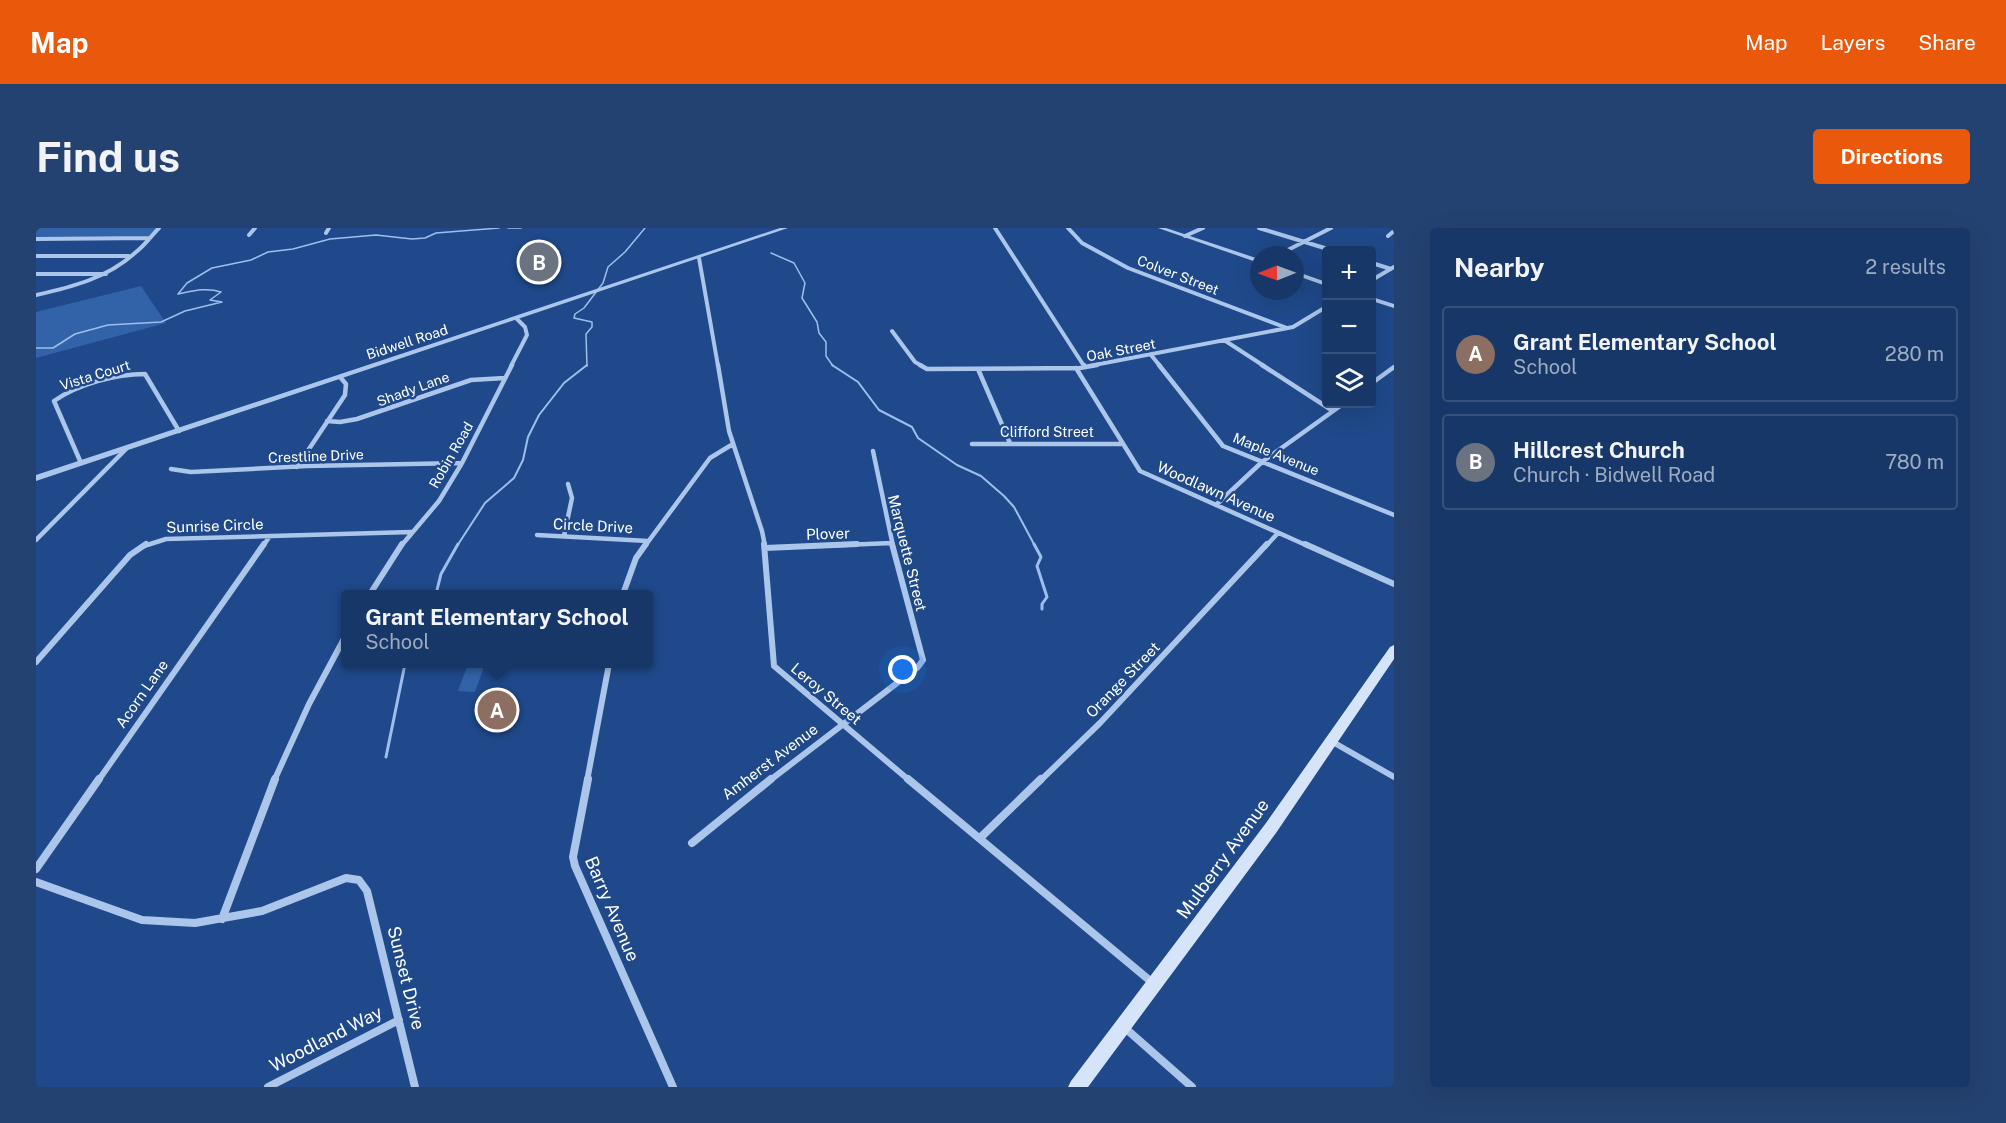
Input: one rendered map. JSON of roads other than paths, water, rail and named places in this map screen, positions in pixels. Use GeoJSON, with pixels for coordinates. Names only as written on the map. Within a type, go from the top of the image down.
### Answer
{"type":"FeatureCollection","features":[{"type":"Feature","properties":{"kind":"main road","name":"Mulberry Avenue"},"geometry":{"type":"LineString","coordinates":[[1077,1087],[1271,828],[1394,650]]}},
{"type":"Feature","properties":{"kind":"street"},"geometry":{"type":"LineString","coordinates":[[36,295],[79,285],[106,274],[159,228]]}},
{"type":"Feature","properties":{"kind":"street"},"geometry":{"type":"LineString","coordinates":[[249,235],[255,228]]}},
{"type":"Feature","properties":{"kind":"street"},"geometry":{"type":"LineString","coordinates":[[326,233],[329,228]]}},
{"type":"Feature","properties":{"kind":"street","name":"Bidwell Road"},"geometry":{"type":"LineString","coordinates":[[36,477],[517,319],[785,228]]}},
{"type":"Feature","properties":{"kind":"street"},"geometry":{"type":"LineString","coordinates":[[995,228],[1084,367]]}},
{"type":"Feature","properties":{"kind":"street","name":"Colver Street"},"geometry":{"type":"LineString","coordinates":[[1068,228],[1080,242],[1128,268],[1288,328]]}},
{"type":"Feature","properties":{"kind":"street"},"geometry":{"type":"LineString","coordinates":[[1161,228],[1250,258]]}},
{"type":"Feature","properties":{"kind":"street"},"geometry":{"type":"LineString","coordinates":[[1185,236],[1203,228]]}},
{"type":"Feature","properties":{"kind":"street"},"geometry":{"type":"LineString","coordinates":[[1259,228],[1322,247]]}},
{"type":"Feature","properties":{"kind":"street"},"geometry":{"type":"LineString","coordinates":[[1296,246],[1331,228]]}},
{"type":"Feature","properties":{"kind":"street"},"geometry":{"type":"LineString","coordinates":[[1394,231],[1388,236],[1394,238]]}},
{"type":"Feature","properties":{"kind":"street"},"geometry":{"type":"LineString","coordinates":[[36,239],[150,238]]}},
{"type":"Feature","properties":{"kind":"street"},"geometry":{"type":"LineString","coordinates":[[36,256],[129,256]]}},
{"type":"Feature","properties":{"kind":"street","name":"Leroy Street"},"geometry":{"type":"LineString","coordinates":[[699,258],[725,413],[762,531],[774,666],[1154,985]]}},
{"type":"Feature","properties":{"kind":"street"},"geometry":{"type":"LineString","coordinates":[[1376,264],[1393,268]]}},
{"type":"Feature","properties":{"kind":"street"},"geometry":{"type":"LineString","coordinates":[[1376,277],[1393,268]]}},
{"type":"Feature","properties":{"kind":"street"},"geometry":{"type":"LineString","coordinates":[[36,274],[106,274]]}},
{"type":"Feature","properties":{"kind":"street"},"geometry":{"type":"LineString","coordinates":[[1304,276],[1322,283]]}},
{"type":"Feature","properties":{"kind":"street"},"geometry":{"type":"LineString","coordinates":[[1374,300],[1394,306]]}},
{"type":"Feature","properties":{"kind":"street","name":"Oak Street"},"geometry":{"type":"LineString","coordinates":[[892,331],[915,362],[927,369],[1076,368],[1288,328],[1322,309]]}},
{"type":"Feature","properties":{"kind":"street","name":"Robin Road"},"geometry":{"type":"LineString","coordinates":[[373,590],[411,532],[439,501],[462,463],[527,335],[525,327],[517,319]]}},
{"type":"Feature","properties":{"kind":"street"},"geometry":{"type":"LineString","coordinates":[[1224,340],[1333,411]]}},
{"type":"Feature","properties":{"kind":"street","name":"Maple Avenue"},"geometry":{"type":"LineString","coordinates":[[1151,355],[1220,443],[1394,515]]}},
{"type":"Feature","properties":{"kind":"street"},"geometry":{"type":"LineString","coordinates":[[1376,380],[1394,367]]}},
{"type":"Feature","properties":{"kind":"street","name":"Woodlawn Avenue"},"geometry":{"type":"LineString","coordinates":[[1076,368],[1140,471],[1394,584]]}},
{"type":"Feature","properties":{"kind":"street"},"geometry":{"type":"LineString","coordinates":[[978,369],[1010,443]]}},
{"type":"Feature","properties":{"kind":"street","name":"Vista Court"},"geometry":{"type":"LineString","coordinates":[[81,463],[54,401],[65,394],[132,374],[145,374],[179,431]]}},
{"type":"Feature","properties":{"kind":"street"},"geometry":{"type":"LineString","coordinates":[[297,467],[345,395],[346,384],[340,377]]}},
{"type":"Feature","properties":{"kind":"street","name":"Shady Lane"},"geometry":{"type":"LineString","coordinates":[[327,421],[357,419],[471,380],[505,378]]}},
{"type":"Feature","properties":{"kind":"street"},"geometry":{"type":"LineString","coordinates":[[1216,505],[1262,462],[1337,408]]}},
{"type":"Feature","properties":{"kind":"street"},"geometry":{"type":"LineString","coordinates":[[624,590],[633,564],[648,541],[710,458],[733,444]]}},
{"type":"Feature","properties":{"kind":"street","name":"Clifford Street"},"geometry":{"type":"LineString","coordinates":[[972,444],[1122,444]]}},
{"type":"Feature","properties":{"kind":"street"},"geometry":{"type":"LineString","coordinates":[[36,540],[127,448]]}},
{"type":"Feature","properties":{"kind":"street","name":"Marquette Street"},"geometry":{"type":"LineString","coordinates":[[873,451],[892,543],[923,660]]}},
{"type":"Feature","properties":{"kind":"street","name":"Crestline Drive"},"geometry":{"type":"LineString","coordinates":[[171,469],[191,472],[462,463]]}},
{"type":"Feature","properties":{"kind":"street"},"geometry":{"type":"LineString","coordinates":[[564,536],[572,498],[568,484]]}},
{"type":"Feature","properties":{"kind":"street","name":"Sunrise Circle"},"geometry":{"type":"LineString","coordinates":[[36,662],[118,567],[141,547],[166,539],[411,532]]}},
{"type":"Feature","properties":{"kind":"street","name":"Orange Street"},"geometry":{"type":"LineString","coordinates":[[980,838],[1100,723],[1278,533]]}},
{"type":"Feature","properties":{"kind":"street","name":"Circle Drive"},"geometry":{"type":"LineString","coordinates":[[537,535],[648,541]]}},
{"type":"Feature","properties":{"kind":"street","name":"Acorn Lane"},"geometry":{"type":"LineString","coordinates":[[36,869],[270,536]]}},
{"type":"Feature","properties":{"kind":"street","name":"Plover"},"geometry":{"type":"LineString","coordinates":[[765,548],[892,543]]}},
{"type":"Feature","properties":{"kind":"street"},"geometry":{"type":"LineString","coordinates":[[36,882],[142,920],[195,923],[222,919],[240,866],[284,756],[341,642]]}},
{"type":"Feature","properties":{"kind":"street","name":"Amherst Avenue"},"geometry":{"type":"LineString","coordinates":[[692,843],[739,802],[842,725],[923,660]]}},
{"type":"Feature","properties":{"kind":"street","name":"Barry Avenue"},"geometry":{"type":"LineString","coordinates":[[608,668],[573,857],[574,866],[673,1087]]}},
{"type":"Feature","properties":{"kind":"street"},"geometry":{"type":"LineString","coordinates":[[1331,741],[1394,777]]}},
{"type":"Feature","properties":{"kind":"street","name":"Sunset Drive"},"geometry":{"type":"LineString","coordinates":[[222,919],[286,903],[346,878],[358,880],[367,891],[415,1087]]}},
{"type":"Feature","properties":{"kind":"street","name":"Woodland Way"},"geometry":{"type":"LineString","coordinates":[[268,1087],[399,1020]]}},
{"type":"Feature","properties":{"kind":"street"},"geometry":{"type":"LineString","coordinates":[[1123,1026],[1192,1087]]}},
{"type":"Feature","properties":{"kind":"waterway"},"geometry":{"type":"LineString","coordinates":[[36,348],[53,348],[75,334],[108,325],[161,322],[185,311],[222,302],[210,300],[221,292],[199,290],[178,294],[187,283],[212,268],[251,260],[268,252],[293,249],[330,239],[376,235],[412,239],[425,238],[436,233],[499,228]]}},
{"type":"Feature","properties":{"kind":"waterway"},"geometry":{"type":"LineString","coordinates":[[508,228],[521,228]]}},
{"type":"Feature","properties":{"kind":"waterway"},"geometry":{"type":"LineString","coordinates":[[587,365],[586,334],[592,327],[592,322],[574,318],[575,314],[584,308],[603,283],[608,267],[625,252],[645,228]]}},
{"type":"Feature","properties":{"kind":"waterway"},"geometry":{"type":"LineString","coordinates":[[771,253],[794,263],[805,283],[802,298],[817,322],[819,333],[826,342],[826,356],[833,365]]}},
{"type":"Feature","properties":{"kind":"waterway"},"geometry":{"type":"LineString","coordinates":[[457,546],[485,503],[514,478],[523,460],[528,437],[539,415],[564,383],[587,365]]}},
{"type":"Feature","properties":{"kind":"waterway"},"geometry":{"type":"LineString","coordinates":[[833,365],[858,382],[879,410],[912,427],[918,438],[957,465],[981,476],[1004,496],[1014,507],[1035,546]]}},
{"type":"Feature","properties":{"kind":"waterway"},"geometry":{"type":"LineString","coordinates":[[437,590],[441,574],[458,544]]}},
{"type":"Feature","properties":{"kind":"waterway"},"geometry":{"type":"LineString","coordinates":[[1034,544],[1041,557],[1037,566],[1047,597],[1042,604],[1042,609]]}},
{"type":"Feature","properties":{"kind":"waterway"},"geometry":{"type":"LineString","coordinates":[[386,757],[404,668]]}},
{"type":"Feature","properties":{"kind":"place","name":"Hillcrest Church"},"geometry":{"type":"Point","coordinates":[539,262]}},
{"type":"Feature","properties":{"kind":"place","name":"Grant Elementary School"},"geometry":{"type":"Point","coordinates":[497,710]}}]}
